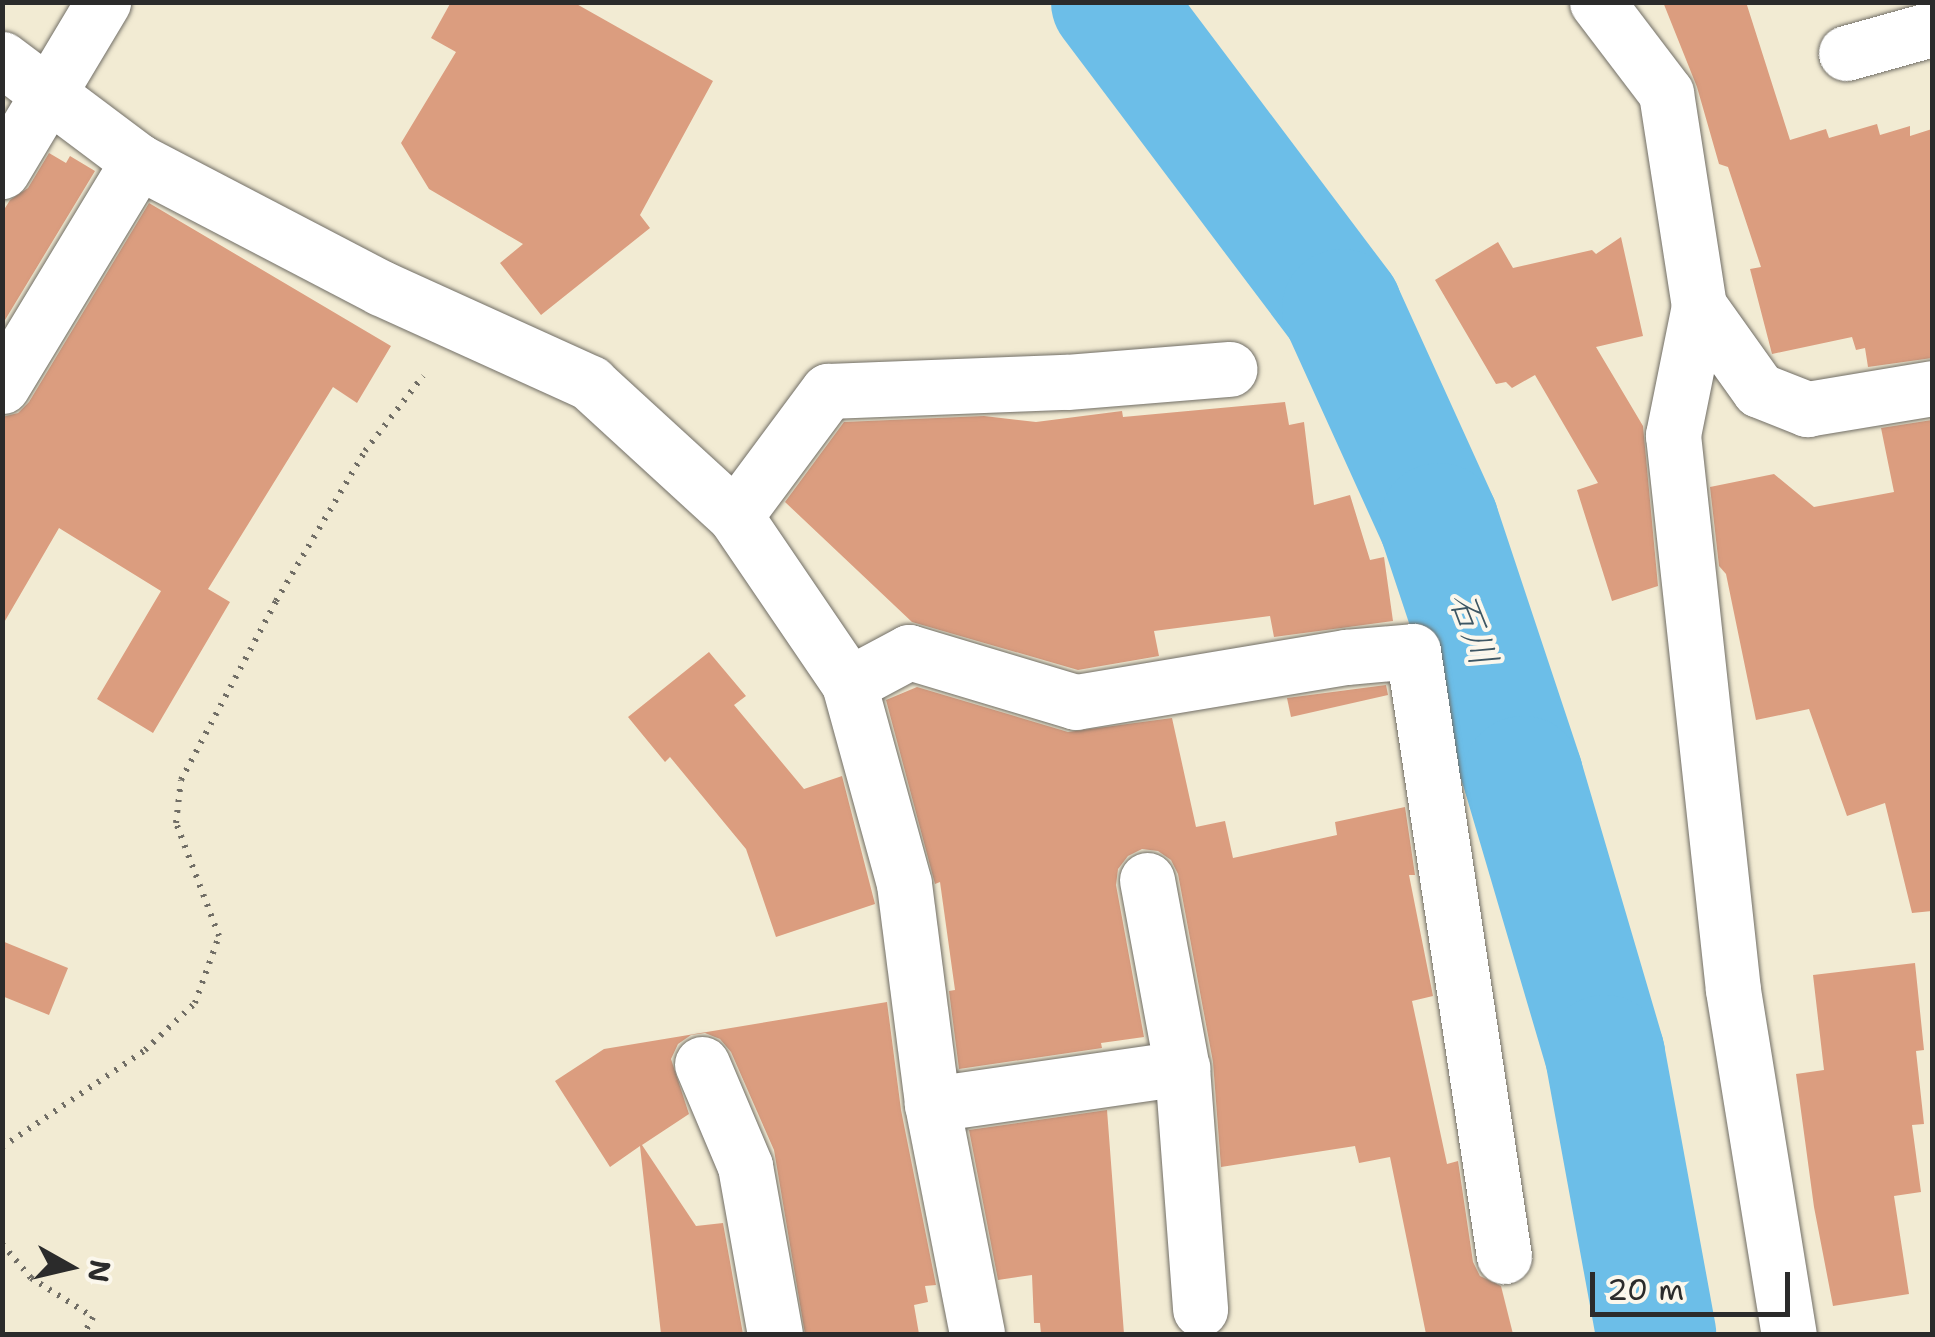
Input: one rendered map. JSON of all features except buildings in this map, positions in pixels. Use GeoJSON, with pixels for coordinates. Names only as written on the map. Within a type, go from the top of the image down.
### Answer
{"type":"FeatureCollection","features":[{"type":"Feature","properties":{"kind":"street"},"geometry":{"type":"LineString","coordinates":[[2,171],[104,2]]}},
{"type":"Feature","properties":{"kind":"street"},"geometry":{"type":"LineString","coordinates":[[1596,2],[1666,93],[1699,306],[1673,435],[1733,990],[1788,1334]]}},
{"type":"Feature","properties":{"kind":"street"},"geometry":{"type":"LineString","coordinates":[[1846,53],[1932,29]]}},
{"type":"Feature","properties":{"kind":"street"},"geometry":{"type":"LineString","coordinates":[[2,59],[138,161],[381,288],[590,383],[735,516],[850,684],[904,884],[932,1104],[977,1334]]}},
{"type":"Feature","properties":{"kind":"street"},"geometry":{"type":"LineString","coordinates":[[2,386],[138,161]]}},
{"type":"Feature","properties":{"kind":"street"},"geometry":{"type":"LineString","coordinates":[[1699,306],[1759,390],[1807,409],[1932,388]]}},
{"type":"Feature","properties":{"kind":"street"},"geometry":{"type":"LineString","coordinates":[[735,516],[828,391],[1067,382],[1229,369]]}},
{"type":"Feature","properties":{"kind":"street"},"geometry":{"type":"LineString","coordinates":[[850,684],[909,652],[1076,702],[1346,657],[1413,651],[1504,1256]]}},
{"type":"Feature","properties":{"kind":"street"},"geometry":{"type":"LineString","coordinates":[[1147,880],[1182,1068],[1200,1309]]}},
{"type":"Feature","properties":{"kind":"street"},"geometry":{"type":"LineString","coordinates":[[702,1064],[744,1166],[775,1334]]}},
{"type":"Feature","properties":{"kind":"street"},"geometry":{"type":"LineString","coordinates":[[932,1104],[1182,1068]]}},
{"type":"Feature","properties":{"kind":"path"},"geometry":{"type":"LineString","coordinates":[[2,1147],[145,1050],[196,1002],[219,936],[176,823],[181,780],[276,601],[365,451],[462,324]]}},
{"type":"Feature","properties":{"kind":"path"},"geometry":{"type":"LineString","coordinates":[[2,1244],[31,1278],[93,1317],[84,1334]]}},
{"type":"Feature","properties":{"kind":"waterway","name":"石川"},"geometry":{"type":"LineString","coordinates":[[1111,2],[1342,309],[1439,523],[1523,776],[1605,1055],[1656,1334]]}}]}
